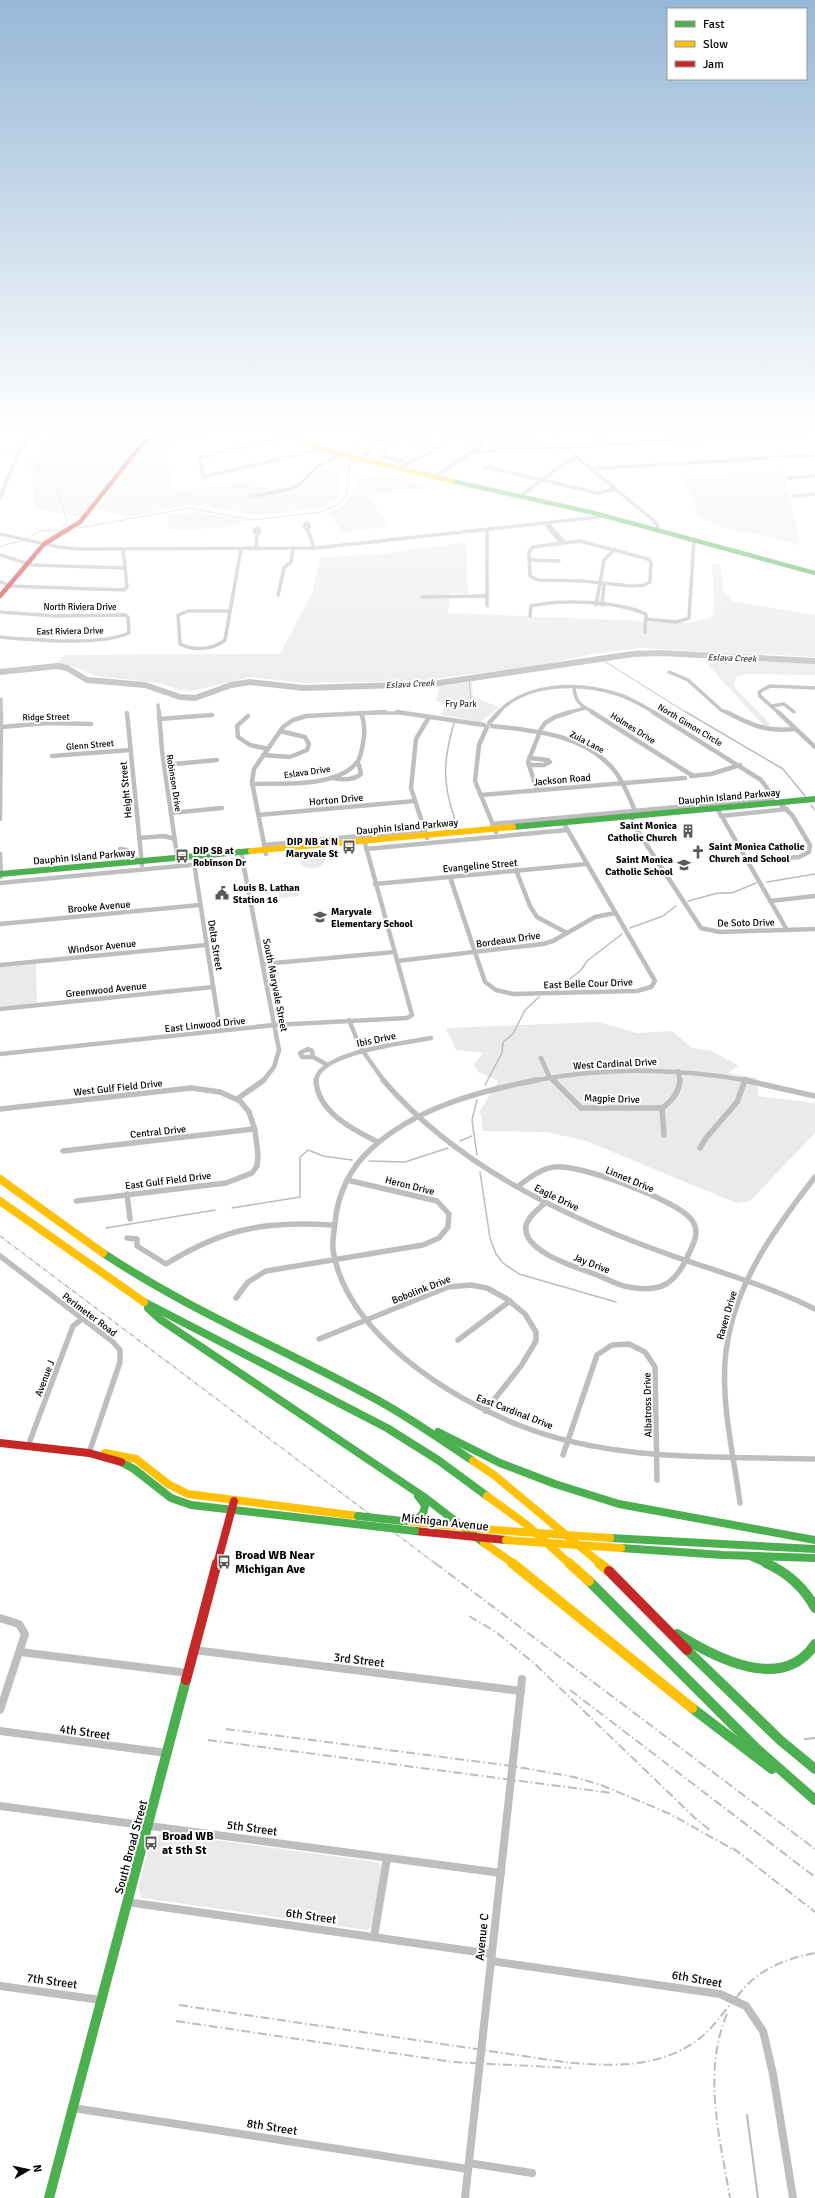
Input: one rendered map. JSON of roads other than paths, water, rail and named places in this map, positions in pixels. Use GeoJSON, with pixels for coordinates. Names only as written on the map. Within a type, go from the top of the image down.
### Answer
{"type":"FeatureCollection","features":[{"type":"Feature","properties":{"kind":"main road"},"geometry":{"type":"LineString","coordinates":[[0,596],[44,544],[58,536]]}},
{"type":"Feature","properties":{"kind":"main road"},"geometry":{"type":"LineString","coordinates":[[685,536],[815,573]]}},
{"type":"Feature","properties":{"kind":"main road","name":"Dauphin Island Parkway"},"geometry":{"type":"LineString","coordinates":[[0,877],[141,863],[178,860],[194,861],[242,856],[265,849],[365,842],[426,834],[494,828],[565,826],[634,815],[719,812],[815,799]]}},
{"type":"Feature","properties":{"kind":"main road","name":"Dauphin Island Parkway"},"geometry":{"type":"LineString","coordinates":[[781,804],[815,802]]}},
{"type":"Feature","properties":{"kind":"main road"},"geometry":{"type":"LineString","coordinates":[[0,1178],[131,1273],[214,1320],[380,1402],[416,1423],[494,1475],[534,1506],[608,1570],[666,1626],[735,1698],[780,1740],[815,1769]]}},
{"type":"Feature","properties":{"kind":"main road"},"geometry":{"type":"LineString","coordinates":[[0,1201],[138,1299],[210,1338],[304,1383],[388,1428],[425,1451],[527,1525],[592,1584],[757,1749],[812,1798]]}},
{"type":"Feature","properties":{"kind":"main road"},"geometry":{"type":"LineString","coordinates":[[138,1299],[161,1320],[424,1497],[474,1536],[529,1575],[732,1740],[812,1798]]}},
{"type":"Feature","properties":{"kind":"main road"},"geometry":{"type":"LineString","coordinates":[[416,1423],[457,1440],[500,1464],[555,1484],[619,1504],[815,1540]]}},
{"type":"Feature","properties":{"kind":"main road","name":"Michigan Avenue"},"geometry":{"type":"LineString","coordinates":[[0,1443],[89,1453],[108,1453],[130,1457],[142,1462],[178,1490],[200,1496],[234,1501],[358,1516],[496,1530],[610,1538],[815,1549]]}},
{"type":"Feature","properties":{"kind":"main road"},"geometry":{"type":"LineString","coordinates":[[355,1450],[423,1500],[425,1505],[424,1514],[421,1518],[405,1521]]}},
{"type":"Feature","properties":{"kind":"main road","name":"Michigan Avenue"},"geometry":{"type":"LineString","coordinates":[[89,1453],[125,1463],[171,1498],[191,1505],[506,1540],[750,1556],[815,1558]]}},
{"type":"Feature","properties":{"kind":"main road","name":"South Broad Street"},"geometry":{"type":"LineString","coordinates":[[49,2198],[234,1501]]}},
{"type":"Feature","properties":{"kind":"main road"},"geometry":{"type":"LineString","coordinates":[[750,1556],[771,1565],[798,1582],[813,1602],[815,1608]]}},
{"type":"Feature","properties":{"kind":"main road"},"geometry":{"type":"LineString","coordinates":[[666,1626],[712,1655],[737,1665],[757,1668],[779,1668],[793,1663],[811,1652],[815,1644]]}},
{"type":"Feature","properties":{"kind":"street"},"geometry":{"type":"LineString","coordinates":[[7,536],[44,544],[78,549],[314,548],[433,536]]}},
{"type":"Feature","properties":{"kind":"street"},"geometry":{"type":"LineString","coordinates":[[256,549],[257,536]]}},
{"type":"Feature","properties":{"kind":"street"},"geometry":{"type":"LineString","coordinates":[[310,536],[314,548]]}},
{"type":"Feature","properties":{"kind":"street"},"geometry":{"type":"LineString","coordinates":[[487,536],[487,606]]}},
{"type":"Feature","properties":{"kind":"street"},"geometry":{"type":"LineString","coordinates":[[555,536],[560,542]]}},
{"type":"Feature","properties":{"kind":"street"},"geometry":{"type":"LineString","coordinates":[[558,536],[564,542]]}},
{"type":"Feature","properties":{"kind":"street"},"geometry":{"type":"LineString","coordinates":[[646,619],[665,621],[687,620],[690,615],[692,544],[694,538]]}},
{"type":"Feature","properties":{"kind":"street"},"geometry":{"type":"LineString","coordinates":[[564,542],[584,542],[645,557],[651,562],[651,577],[647,584],[638,586],[538,580],[530,576],[529,552],[533,547],[564,542]]}},
{"type":"Feature","properties":{"kind":"street"},"geometry":{"type":"LineString","coordinates":[[278,595],[284,568],[291,562],[294,548]]}},
{"type":"Feature","properties":{"kind":"street"},"geometry":{"type":"LineString","coordinates":[[0,582],[8,585],[115,591],[124,590],[127,587],[123,549]]}},
{"type":"Feature","properties":{"kind":"street"},"geometry":{"type":"LineString","coordinates":[[230,612],[188,611],[181,613],[177,617],[180,644],[185,647],[197,648],[219,644],[225,640],[226,635],[241,549]]}},
{"type":"Feature","properties":{"kind":"street"},"geometry":{"type":"LineString","coordinates":[[596,605],[604,560],[615,549]]}},
{"type":"Feature","properties":{"kind":"street"},"geometry":{"type":"LineString","coordinates":[[0,555],[38,565],[125,568]]}},
{"type":"Feature","properties":{"kind":"street"},"geometry":{"type":"LineString","coordinates":[[529,560],[559,561]]}},
{"type":"Feature","properties":{"kind":"street"},"geometry":{"type":"LineString","coordinates":[[601,583],[604,585],[602,605]]}},
{"type":"Feature","properties":{"kind":"street"},"geometry":{"type":"LineString","coordinates":[[598,593],[603,593]]}},
{"type":"Feature","properties":{"kind":"street"},"geometry":{"type":"LineString","coordinates":[[422,597],[486,596]]}},
{"type":"Feature","properties":{"kind":"street"},"geometry":{"type":"LineString","coordinates":[[530,616],[530,609],[534,605],[566,602],[636,609],[646,614],[645,632]]}},
{"type":"Feature","properties":{"kind":"street","name":"North Riviera Drive"},"geometry":{"type":"LineString","coordinates":[[0,612],[56,616],[126,615],[128,624]]}},
{"type":"Feature","properties":{"kind":"street","name":"East Riviera Drive"},"geometry":{"type":"LineString","coordinates":[[0,637],[42,640],[116,638],[128,635],[128,624]]}},
{"type":"Feature","properties":{"kind":"street"},"geometry":{"type":"LineString","coordinates":[[669,672],[681,676],[694,685],[717,707],[716,710],[723,715],[757,731],[779,734],[797,730]]}},
{"type":"Feature","properties":{"kind":"street","name":"Holmes Drive"},"geometry":{"type":"LineString","coordinates":[[574,687],[575,698],[585,708],[693,776]]}},
{"type":"Feature","properties":{"kind":"street","name":"North Gimon Circle"},"geometry":{"type":"LineString","coordinates":[[494,828],[475,781],[478,745],[488,725],[503,708],[525,696],[554,688],[574,687],[608,690],[625,697],[740,765],[761,780],[781,804],[810,845],[809,852],[799,857],[748,862]]}},
{"type":"Feature","properties":{"kind":"street"},"geometry":{"type":"LineString","coordinates":[[815,688],[764,688],[759,692],[771,706],[815,747]]}},
{"type":"Feature","properties":{"kind":"street"},"geometry":{"type":"LineString","coordinates":[[0,820],[1,699]]}},
{"type":"Feature","properties":{"kind":"street"},"geometry":{"type":"LineString","coordinates":[[771,706],[784,704],[794,712]]}},
{"type":"Feature","properties":{"kind":"street","name":"Robinson Drive"},"geometry":{"type":"LineString","coordinates":[[158,705],[164,765],[178,860]]}},
{"type":"Feature","properties":{"kind":"street"},"geometry":{"type":"LineString","coordinates":[[537,790],[528,765],[538,733],[549,720],[564,713],[585,708]]}},
{"type":"Feature","properties":{"kind":"street","name":"Zula Lane"},"geometry":{"type":"LineString","coordinates":[[252,784],[254,769],[280,731],[289,722],[296,719],[328,715],[394,712],[560,737],[592,752],[607,762],[622,782],[634,815]]}},
{"type":"Feature","properties":{"kind":"street","name":"Height Street"},"geometry":{"type":"LineString","coordinates":[[127,713],[141,863]]}},
{"type":"Feature","properties":{"kind":"street"},"geometry":{"type":"LineString","coordinates":[[331,777],[346,779],[359,776],[361,774],[359,765],[356,763],[361,754],[366,726],[362,713]]}},
{"type":"Feature","properties":{"kind":"street"},"geometry":{"type":"LineString","coordinates":[[159,719],[212,715]]}},
{"type":"Feature","properties":{"kind":"street"},"geometry":{"type":"LineString","coordinates":[[248,716],[237,726],[238,737],[250,745],[268,749]]}},
{"type":"Feature","properties":{"kind":"street"},"geometry":{"type":"LineString","coordinates":[[426,834],[411,788],[411,777],[416,739],[429,717]]}},
{"type":"Feature","properties":{"kind":"street","name":"Ridge Street"},"geometry":{"type":"LineString","coordinates":[[1,727],[48,723],[91,724]]}},
{"type":"Feature","properties":{"kind":"street"},"geometry":{"type":"LineString","coordinates":[[263,756],[290,757],[307,750],[309,744],[305,737],[280,731]]}},
{"type":"Feature","properties":{"kind":"street","name":"Glenn Street"},"geometry":{"type":"LineString","coordinates":[[52,756],[130,750]]}},
{"type":"Feature","properties":{"kind":"street"},"geometry":{"type":"LineString","coordinates":[[528,765],[544,765],[550,762],[548,760],[529,758]]}},
{"type":"Feature","properties":{"kind":"street"},"geometry":{"type":"LineString","coordinates":[[164,765],[217,760]]}},
{"type":"Feature","properties":{"kind":"street","name":"Eslava Drive"},"geometry":{"type":"LineString","coordinates":[[252,784],[289,783],[331,777],[348,770],[356,763]]}},
{"type":"Feature","properties":{"kind":"street","name":"Jackson Road"},"geometry":{"type":"LineString","coordinates":[[481,796],[622,782],[659,782],[711,774],[740,765]]}},
{"type":"Feature","properties":{"kind":"street"},"geometry":{"type":"LineString","coordinates":[[252,784],[265,849]]}},
{"type":"Feature","properties":{"kind":"street","name":"Horton Drive"},"geometry":{"type":"LineString","coordinates":[[258,815],[415,801]]}},
{"type":"Feature","properties":{"kind":"street"},"geometry":{"type":"LineString","coordinates":[[781,804],[719,812],[787,930]]}},
{"type":"Feature","properties":{"kind":"street"},"geometry":{"type":"LineString","coordinates":[[494,828],[634,815],[781,804]]}},
{"type":"Feature","properties":{"kind":"street"},"geometry":{"type":"LineString","coordinates":[[171,813],[222,808]]}},
{"type":"Feature","properties":{"kind":"street","name":"De Soto Drive"},"geometry":{"type":"LineString","coordinates":[[634,815],[697,924],[711,931],[815,929]]}},
{"type":"Feature","properties":{"kind":"street"},"geometry":{"type":"LineString","coordinates":[[397,961],[375,884],[365,842],[565,826],[615,913]]}},
{"type":"Feature","properties":{"kind":"street"},"geometry":{"type":"LineString","coordinates":[[139,838],[164,836],[170,840],[175,839]]}},
{"type":"Feature","properties":{"kind":"street"},"geometry":{"type":"LineString","coordinates":[[120,849],[127,850],[141,863]]}},
{"type":"Feature","properties":{"kind":"street"},"geometry":{"type":"LineString","coordinates":[[0,854],[0,877],[194,861]]}},
{"type":"Feature","properties":{"kind":"street","name":"South Maryvale Street"},"geometry":{"type":"LineString","coordinates":[[237,1099],[264,1082],[277,1061],[279,1050],[242,856]]}},
{"type":"Feature","properties":{"kind":"street","name":"Delta Street"},"geometry":{"type":"LineString","coordinates":[[194,861],[220,1031]]}},
{"type":"Feature","properties":{"kind":"street","name":"Evangeline Street"},"geometry":{"type":"LineString","coordinates":[[375,884],[587,864]]}},
{"type":"Feature","properties":{"kind":"street"},"geometry":{"type":"LineString","coordinates":[[516,870],[530,906],[538,917],[567,933]]}},
{"type":"Feature","properties":{"kind":"street"},"geometry":{"type":"LineString","coordinates":[[450,877],[476,953]]}},
{"type":"Feature","properties":{"kind":"street"},"geometry":{"type":"LineString","coordinates":[[770,901],[815,896]]}},
{"type":"Feature","properties":{"kind":"street","name":"Brooke Avenue"},"geometry":{"type":"LineString","coordinates":[[0,924],[200,905]]}},
{"type":"Feature","properties":{"kind":"street","name":"Bordeaux Drive"},"geometry":{"type":"LineString","coordinates":[[397,961],[543,944],[567,933],[595,917],[615,913]]}},
{"type":"Feature","properties":{"kind":"street","name":"East Belle Cour Drive"},"geometry":{"type":"LineString","coordinates":[[476,953],[486,982],[496,990],[513,994],[636,991],[651,987],[654,981],[653,978],[615,913]]}},
{"type":"Feature","properties":{"kind":"street","name":"Windsor Avenue"},"geometry":{"type":"LineString","coordinates":[[0,965],[206,944]]}},
{"type":"Feature","properties":{"kind":"street"},"geometry":{"type":"LineString","coordinates":[[263,964],[395,952]]}},
{"type":"Feature","properties":{"kind":"street","name":"East Linwood Drive"},"geometry":{"type":"LineString","coordinates":[[0,1054],[274,1025],[408,1018],[412,1015],[397,961]]}},
{"type":"Feature","properties":{"kind":"street","name":"Greenwood Avenue"},"geometry":{"type":"LineString","coordinates":[[0,1009],[213,987]]}},
{"type":"Feature","properties":{"kind":"street","name":"Eagle Drive"},"geometry":{"type":"LineString","coordinates":[[349,1020],[368,1061],[394,1092],[431,1128],[458,1149],[517,1187],[546,1203],[616,1234],[685,1260],[782,1292],[815,1309]]}},
{"type":"Feature","properties":{"kind":"street","name":"Ibis Drive"},"geometry":{"type":"LineString","coordinates":[[326,1064],[343,1056],[363,1051],[431,1038]]}},
{"type":"Feature","properties":{"kind":"street"},"geometry":{"type":"LineString","coordinates":[[312,1057],[326,1064],[318,1073],[316,1079],[318,1093],[336,1118],[378,1142]]}},
{"type":"Feature","properties":{"kind":"street"},"geometry":{"type":"LineString","coordinates":[[541,1058],[549,1076]]}},
{"type":"Feature","properties":{"kind":"street","name":"West Cardinal Drive"},"geometry":{"type":"LineString","coordinates":[[420,1116],[500,1087],[549,1076],[630,1070],[678,1071],[745,1079],[815,1096]]}},
{"type":"Feature","properties":{"kind":"street"},"geometry":{"type":"LineString","coordinates":[[664,1135],[662,1108],[677,1093],[680,1082],[678,1071]]}},
{"type":"Feature","properties":{"kind":"street","name":"Magpie Drive"},"geometry":{"type":"LineString","coordinates":[[549,1076],[581,1108],[662,1108]]}},
{"type":"Feature","properties":{"kind":"street"},"geometry":{"type":"LineString","coordinates":[[700,1148],[706,1138],[737,1102],[745,1079]]}},
{"type":"Feature","properties":{"kind":"street","name":"West Gulf Field Drive"},"geometry":{"type":"LineString","coordinates":[[0,1109],[191,1088],[207,1089],[237,1099]]}},
{"type":"Feature","properties":{"kind":"street"},"geometry":{"type":"LineString","coordinates":[[237,1099],[248,1110],[254,1129]]}},
{"type":"Feature","properties":{"kind":"street","name":"East Cardinal Drive"},"geometry":{"type":"LineString","coordinates":[[420,1116],[378,1142],[347,1180],[332,1225],[333,1250],[349,1294],[367,1320],[396,1352],[453,1394],[485,1411],[558,1438],[628,1451],[657,1454],[815,1459]]}},
{"type":"Feature","properties":{"kind":"street","name":"Central Drive"},"geometry":{"type":"LineString","coordinates":[[63,1151],[254,1129]]}},
{"type":"Feature","properties":{"kind":"street","name":"East Gulf Field Drive"},"geometry":{"type":"LineString","coordinates":[[76,1201],[233,1181],[246,1176],[257,1166],[258,1150],[254,1129]]}},
{"type":"Feature","properties":{"kind":"street","name":"Linnet Drive"},"geometry":{"type":"LineString","coordinates":[[517,1187],[530,1176],[548,1169],[576,1167],[664,1202],[687,1214],[697,1230],[697,1236],[685,1260]]}},
{"type":"Feature","properties":{"kind":"street","name":"Raven Drive"},"geometry":{"type":"LineString","coordinates":[[740,1503],[727,1397],[725,1363],[728,1336],[751,1269],[777,1225],[815,1177]]}},
{"type":"Feature","properties":{"kind":"street","name":"Heron Drive"},"geometry":{"type":"LineString","coordinates":[[336,1259],[431,1243],[444,1235],[450,1226],[447,1210],[437,1201],[347,1180]]}},
{"type":"Feature","properties":{"kind":"street"},"geometry":{"type":"LineString","coordinates":[[127,1194],[130,1219]]}},
{"type":"Feature","properties":{"kind":"street","name":"Jay Drive"},"geometry":{"type":"LineString","coordinates":[[546,1203],[536,1211],[526,1225],[527,1232],[539,1249],[564,1262],[627,1287],[648,1288],[667,1284],[685,1260]]}},
{"type":"Feature","properties":{"kind":"street"},"geometry":{"type":"LineString","coordinates":[[127,1238],[137,1239],[137,1246],[166,1264],[201,1243],[251,1227],[294,1222],[332,1225]]}},
{"type":"Feature","properties":{"kind":"street","name":"Perimeter Road"},"geometry":{"type":"LineString","coordinates":[[0,1256],[117,1345],[121,1356],[89,1453]]}},
{"type":"Feature","properties":{"kind":"street"},"geometry":{"type":"LineString","coordinates":[[236,1298],[239,1291],[249,1280],[266,1271],[336,1259]]}},
{"type":"Feature","properties":{"kind":"street","name":"Bobolink Drive"},"geometry":{"type":"LineString","coordinates":[[319,1339],[458,1285],[478,1285],[494,1291],[519,1307],[534,1326],[536,1340],[529,1354],[485,1411]]}},
{"type":"Feature","properties":{"kind":"street"},"geometry":{"type":"LineString","coordinates":[[458,1340],[510,1301]]}},
{"type":"Feature","properties":{"kind":"street","name":"Avenue J"},"geometry":{"type":"LineString","coordinates":[[28,1446],[73,1326],[82,1319]]}},
{"type":"Feature","properties":{"kind":"street","name":"Albatross Drive"},"geometry":{"type":"LineString","coordinates":[[563,1455],[597,1355],[603,1348],[612,1345],[629,1344],[650,1355],[656,1367],[657,1480]]}},
{"type":"Feature","properties":{"kind":"street"},"geometry":{"type":"LineString","coordinates":[[0,1618],[18,1623],[25,1630],[24,1640],[0,1710]]}},
{"type":"Feature","properties":{"kind":"street","name":"3rd Street"},"geometry":{"type":"LineString","coordinates":[[194,1650],[521,1691]]}},
{"type":"Feature","properties":{"kind":"street"},"geometry":{"type":"LineString","coordinates":[[20,1652],[188,1673]]}},
{"type":"Feature","properties":{"kind":"street","name":"Avenue C"},"geometry":{"type":"LineString","coordinates":[[465,2198],[522,1679]]}},
{"type":"Feature","properties":{"kind":"street","name":"4th Street"},"geometry":{"type":"LineString","coordinates":[[0,1731],[167,1754]]}},
{"type":"Feature","properties":{"kind":"street","name":"5th Street"},"geometry":{"type":"LineString","coordinates":[[0,1806],[501,1873]]}},
{"type":"Feature","properties":{"kind":"street"},"geometry":{"type":"LineString","coordinates":[[374,1937],[387,1858]]}},
{"type":"Feature","properties":{"kind":"street","name":"6th Street"},"geometry":{"type":"LineString","coordinates":[[128,1902],[374,1937],[491,1958],[720,1994],[746,2006],[756,2018],[767,2045],[793,2198]]}},
{"type":"Feature","properties":{"kind":"street","name":"7th Street"},"geometry":{"type":"LineString","coordinates":[[0,1986],[101,2000]]}},
{"type":"Feature","properties":{"kind":"street","name":"8th Street"},"geometry":{"type":"LineString","coordinates":[[73,2108],[468,2166],[532,2173]]}},
{"type":"Feature","properties":{"kind":"waterway"},"geometry":{"type":"LineString","coordinates":[[27,538],[32,536]]}},
{"type":"Feature","properties":{"kind":"waterway"},"geometry":{"type":"LineString","coordinates":[[0,546],[22,541]]}},
{"type":"Feature","properties":{"kind":"waterway","name":"Eslava Creek"},"geometry":{"type":"LineString","coordinates":[[0,672],[57,666],[67,668],[87,680],[145,685],[180,697],[195,698],[231,685],[250,682],[304,688],[432,684],[633,654],[661,653],[815,661]]}},
{"type":"Feature","properties":{"kind":"waterway"},"geometry":{"type":"LineString","coordinates":[[601,659],[687,713]]}},
{"type":"Feature","properties":{"kind":"waterway"},"geometry":{"type":"LineString","coordinates":[[469,679],[471,700]]}},
{"type":"Feature","properties":{"kind":"waterway"},"geometry":{"type":"LineString","coordinates":[[686,712],[783,769],[805,796]]}},
{"type":"Feature","properties":{"kind":"waterway"},"geometry":{"type":"LineString","coordinates":[[454,723],[446,760],[446,783],[455,820]]}},
{"type":"Feature","properties":{"kind":"waterway"},"geometry":{"type":"LineString","coordinates":[[811,805],[815,810]]}},
{"type":"Feature","properties":{"kind":"waterway"},"geometry":{"type":"LineString","coordinates":[[767,882],[815,874]]}},
{"type":"Feature","properties":{"kind":"waterway"},"geometry":{"type":"LineString","coordinates":[[688,901],[718,893],[732,893],[756,883]]}},
{"type":"Feature","properties":{"kind":"waterway"},"geometry":{"type":"LineString","coordinates":[[630,928],[663,916],[676,906]]}},
{"type":"Feature","properties":{"kind":"waterway"},"geometry":{"type":"LineString","coordinates":[[555,991],[581,970],[587,961],[622,934]]}},
{"type":"Feature","properties":{"kind":"waterway"},"geometry":{"type":"LineString","coordinates":[[485,1085],[502,1053],[503,1042],[513,1034],[525,1010],[539,997]]}},
{"type":"Feature","properties":{"kind":"waterway"},"geometry":{"type":"LineString","coordinates":[[477,1100],[472,1120],[477,1155]]}},
{"type":"Feature","properties":{"kind":"waterway"},"geometry":{"type":"LineString","coordinates":[[460,1141],[472,1136]]}},
{"type":"Feature","properties":{"kind":"waterway"},"geometry":{"type":"LineString","coordinates":[[369,1161],[405,1162],[448,1148]]}},
{"type":"Feature","properties":{"kind":"waterway"},"geometry":{"type":"LineString","coordinates":[[232,1208],[300,1197],[300,1157],[308,1150],[323,1156],[352,1160]]}},
{"type":"Feature","properties":{"kind":"waterway"},"geometry":{"type":"LineString","coordinates":[[480,1172],[490,1238],[496,1254],[503,1263],[519,1274],[616,1302]]}},
{"type":"Feature","properties":{"kind":"waterway"},"geometry":{"type":"LineString","coordinates":[[106,1228],[215,1210]]}},
{"type":"Feature","properties":{"kind":"waterway"},"geometry":{"type":"LineString","coordinates":[[805,1739],[815,1738]]}},
{"type":"Feature","properties":{"kind":"waterway"},"geometry":{"type":"LineString","coordinates":[[747,2115],[758,2198]]}},
{"type":"Feature","properties":{"kind":"railway"},"geometry":{"type":"LineString","coordinates":[[0,1236],[436,1564]]}},
{"type":"Feature","properties":{"kind":"railway"},"geometry":{"type":"LineString","coordinates":[[435,1563],[815,1849]]}},
{"type":"Feature","properties":{"kind":"railway"},"geometry":{"type":"LineString","coordinates":[[469,1616],[496,1632],[535,1664],[695,1818],[711,1831]]}},
{"type":"Feature","properties":{"kind":"railway"},"geometry":{"type":"LineString","coordinates":[[570,1690],[815,1877]]}},
{"type":"Feature","properties":{"kind":"railway"},"geometry":{"type":"LineString","coordinates":[[226,1729],[512,1766],[574,1777],[601,1785],[670,1814],[736,1851]]}},
{"type":"Feature","properties":{"kind":"railway"},"geometry":{"type":"LineString","coordinates":[[208,1740],[612,1793]]}},
{"type":"Feature","properties":{"kind":"railway"},"geometry":{"type":"LineString","coordinates":[[733,1848],[815,1912]]}},
{"type":"Feature","properties":{"kind":"railway"},"geometry":{"type":"LineString","coordinates":[[737,1997],[753,1980],[772,1967],[782,1962],[815,1953]]}},
{"type":"Feature","properties":{"kind":"railway"},"geometry":{"type":"LineString","coordinates":[[179,2005],[564,2062],[602,2065],[639,2063],[658,2059],[675,2053],[692,2044],[707,2032],[740,1992]]}},
{"type":"Feature","properties":{"kind":"railway"},"geometry":{"type":"LineString","coordinates":[[727,2014],[720,2036],[714,2082],[718,2129],[730,2198]]}},
{"type":"Feature","properties":{"kind":"railway"},"geometry":{"type":"LineString","coordinates":[[176,2021],[453,2062],[571,2068]]}},
{"type":"Feature","properties":{"kind":"place","name":"Saint Monica Catholic Church"},"geometry":{"type":"Point","coordinates":[688,831]}},
{"type":"Feature","properties":{"kind":"place","name":"DIP NB at N Maryvale St"},"geometry":{"type":"Point","coordinates":[349,847]}},
{"type":"Feature","properties":{"kind":"place","name":"Saint Monica Catholic Church and School"},"geometry":{"type":"Point","coordinates":[698,852]}},
{"type":"Feature","properties":{"kind":"place","name":"DIP SB at Robinson Dr"},"geometry":{"type":"Point","coordinates":[182,856]}},
{"type":"Feature","properties":{"kind":"place","name":"Saint Monica Catholic School"},"geometry":{"type":"Point","coordinates":[684,865]}},
{"type":"Feature","properties":{"kind":"place","name":"Louis B. Lathan Station 16"},"geometry":{"type":"Point","coordinates":[222,893]}},
{"type":"Feature","properties":{"kind":"place","name":"Maryvale Elementary School"},"geometry":{"type":"Point","coordinates":[320,917]}},
{"type":"Feature","properties":{"kind":"place","name":"Broad WB Near Michigan Ave"},"geometry":{"type":"Point","coordinates":[224,1562]}},
{"type":"Feature","properties":{"kind":"place","name":"Broad WB at 5th St"},"geometry":{"type":"Point","coordinates":[151,1843]}},
{"type":"Feature","properties":{"kind":"park label","name":"Fry Park"},"geometry":{"type":"Point","coordinates":[461,704]}}]}
